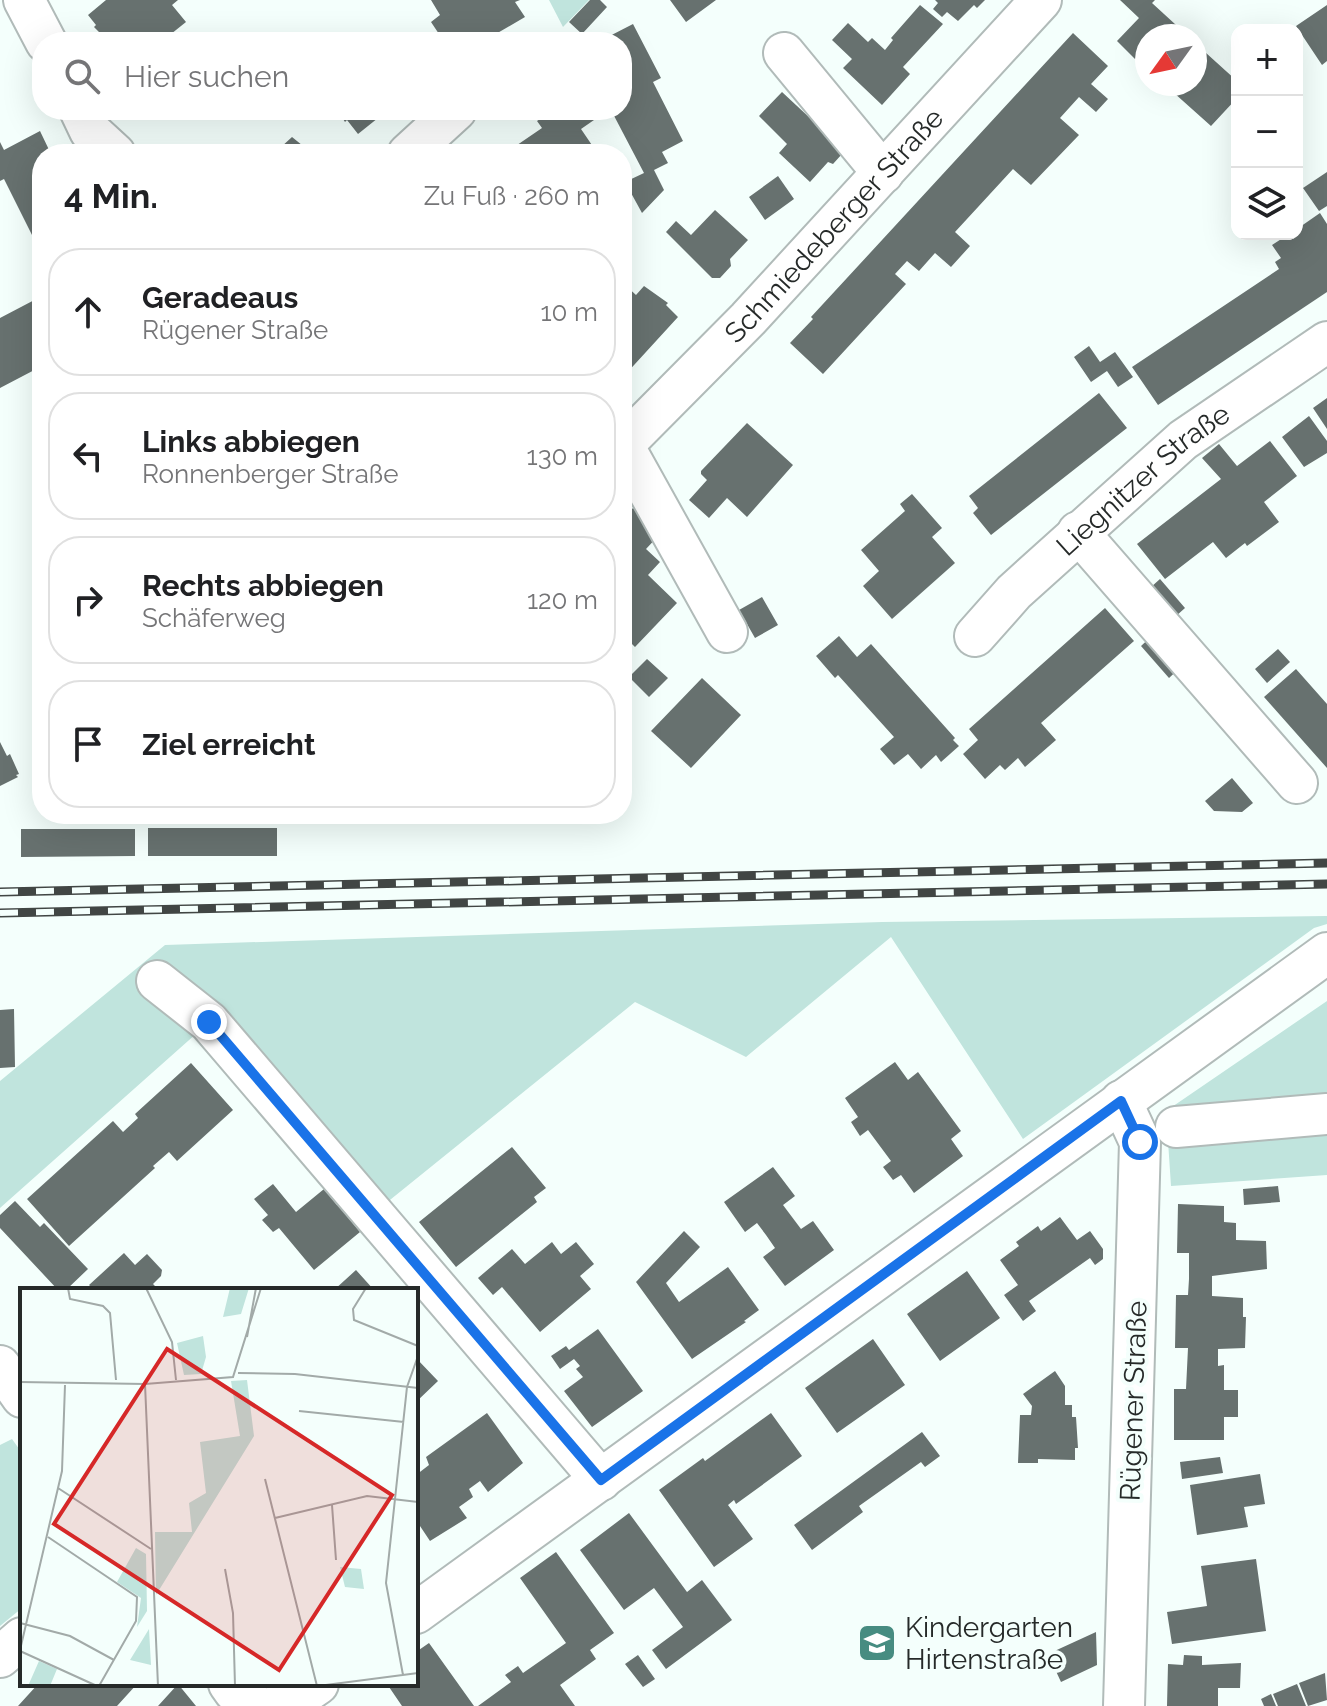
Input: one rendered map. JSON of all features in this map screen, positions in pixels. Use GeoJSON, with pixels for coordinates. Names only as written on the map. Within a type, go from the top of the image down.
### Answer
{"type":"FeatureCollection","features":[{"type":"Feature","properties":{"kind":"street"},"geometry":{"type":"LineString","coordinates":[[24,0],[41,32]]}},
{"type":"Feature","properties":{"kind":"street","name":"Schmiedeberger Straße"},"geometry":{"type":"LineString","coordinates":[[632,436],[748,319],[1041,0]]}},
{"type":"Feature","properties":{"kind":"street"},"geometry":{"type":"LineString","coordinates":[[784,53],[883,173]]}},
{"type":"Feature","properties":{"kind":"street"},"geometry":{"type":"LineString","coordinates":[[85,120],[90,131],[104,144]]}},
{"type":"Feature","properties":{"kind":"street"},"geometry":{"type":"LineString","coordinates":[[419,144],[445,120]]}},
{"type":"Feature","properties":{"kind":"street","name":"Liegnitzer Straße"},"geometry":{"type":"LineString","coordinates":[[975,636],[1014,592],[1183,440],[1327,342]]}},
{"type":"Feature","properties":{"kind":"street"},"geometry":{"type":"LineString","coordinates":[[632,464],[727,632]]}},
{"type":"Feature","properties":{"kind":"street"},"geometry":{"type":"LineString","coordinates":[[1078,532],[1297,783]]}},
{"type":"Feature","properties":{"kind":"street"},"geometry":{"type":"LineString","coordinates":[[418,1612],[1327,953]]}},
{"type":"Feature","properties":{"kind":"street"},"geometry":{"type":"LineString","coordinates":[[157,981],[209,1022],[601,1480]]}},
{"type":"Feature","properties":{"kind":"street","name":"Rügener Straße"},"geometry":{"type":"LineString","coordinates":[[1121,1101],[1140,1142],[1124,1706]]}},
{"type":"Feature","properties":{"kind":"street"},"geometry":{"type":"LineString","coordinates":[[1176,1127],[1327,1114]]}},
{"type":"Feature","properties":{"kind":"street"},"geometry":{"type":"LineString","coordinates":[[0,1366],[20,1394]]}},
{"type":"Feature","properties":{"kind":"street"},"geometry":{"type":"LineString","coordinates":[[0,1657],[20,1640]]}},
{"type":"Feature","properties":{"kind":"street"},"geometry":{"type":"LineString","coordinates":[[230,1686],[257,1706]]}},
{"type":"Feature","properties":{"kind":"street"},"geometry":{"type":"LineString","coordinates":[[276,1706],[292,1702],[315,1686]]}},
{"type":"Feature","properties":{"kind":"green space"},"geometry":{"type":"Polygon","coordinates":[[[549,0],[589,0],[563,27],[549,0]]]}},
{"type":"Feature","properties":{"kind":"green space"},"geometry":{"type":"Polygon","coordinates":[[[1327,916],[1327,924],[1314,928],[1023,1139],[891,937],[746,1057],[635,1002],[380,1208],[215,1017],[0,1208],[0,1081],[165,945],[882,922],[1327,916]]]}},
{"type":"Feature","properties":{"kind":"green space"},"geometry":{"type":"Polygon","coordinates":[[[1327,1001],[1327,1175],[1171,1186],[1166,1111],[1327,1001]]]}},
{"type":"Feature","properties":{"kind":"green space"},"geometry":{"type":"Polygon","coordinates":[[[12,1439],[20,1450],[20,1610],[0,1626],[0,1445],[12,1439]]]}},
{"type":"Feature","properties":{"kind":"building"},"geometry":{"type":"Polygon","coordinates":[[[106,0],[178,0],[172,5],[186,22],[174,32],[99,32],[88,15],[106,0]]]}},
{"type":"Feature","properties":{"kind":"building"},"geometry":{"type":"Polygon","coordinates":[[[431,0],[520,0],[515,2],[525,17],[499,32],[438,32],[431,22],[440,15],[431,0]]]}},
{"type":"Feature","properties":{"kind":"building"},"geometry":{"type":"Polygon","coordinates":[[[590,0],[600,0],[607,7],[584,32],[569,22],[590,0]]]}},
{"type":"Feature","properties":{"kind":"building"},"geometry":{"type":"Polygon","coordinates":[[[670,0],[716,0],[686,22],[670,0]]]}},
{"type":"Feature","properties":{"kind":"building"},"geometry":{"type":"Polygon","coordinates":[[[935,0],[985,0],[977,8],[974,5],[958,21],[947,12],[942,17],[933,9],[938,3],[935,0]]]}},
{"type":"Feature","properties":{"kind":"building"},"geometry":{"type":"Polygon","coordinates":[[[1120,0],[1155,0],[1152,3],[1175,24],[1135,24],[1135,59],[1117,41],[1139,18],[1120,0]]]}},
{"type":"Feature","properties":{"kind":"building"},"geometry":{"type":"Polygon","coordinates":[[[920,5],[943,24],[903,67],[910,74],[882,105],[843,68],[852,59],[832,40],[848,23],[868,42],[872,38],[885,50],[893,40],[891,38],[920,5]]]}},
{"type":"Feature","properties":{"kind":"building"},"geometry":{"type":"Polygon","coordinates":[[[1327,5],[1327,61],[1322,65],[1303,36],[1303,24],[1299,24],[1327,5]]]}},
{"type":"Feature","properties":{"kind":"building"},"geometry":{"type":"Polygon","coordinates":[[[633,24],[661,78],[653,82],[683,141],[662,152],[668,163],[654,170],[664,190],[642,213],[632,195],[632,179],[644,173],[632,144],[629,144],[616,120],[632,120],[632,32],[617,32],[633,24]]]}},
{"type":"Feature","properties":{"kind":"building"},"geometry":{"type":"Polygon","coordinates":[[[1073,33],[1108,66],[1091,84],[1108,99],[1096,112],[1079,97],[1060,118],[1079,135],[1031,185],[1013,169],[955,232],[970,246],[951,267],[935,253],[919,271],[907,261],[895,274],[906,284],[823,374],[790,343],[1073,33]]]}},
{"type":"Feature","properties":{"kind":"building"},"geometry":{"type":"Polygon","coordinates":[[[1207,54],[1231,76],[1231,104],[1211,126],[1177,96],[1207,96],[1207,54]]]}},
{"type":"Feature","properties":{"kind":"building"},"geometry":{"type":"Polygon","coordinates":[[[782,92],[811,119],[813,117],[842,154],[833,164],[828,162],[810,182],[779,153],[787,144],[759,116],[782,92]]]}},
{"type":"Feature","properties":{"kind":"building"},"geometry":{"type":"Polygon","coordinates":[[[347,120],[376,120],[358,134],[347,120]]]}},
{"type":"Feature","properties":{"kind":"building"},"geometry":{"type":"Polygon","coordinates":[[[594,120],[581,129],[591,144],[519,144],[542,128],[537,121],[594,120]]]}},
{"type":"Feature","properties":{"kind":"building"},"geometry":{"type":"Polygon","coordinates":[[[40,131],[46,144],[32,144],[32,235],[4,179],[0,181],[0,142],[4,150],[40,131]]]}},
{"type":"Feature","properties":{"kind":"building"},"geometry":{"type":"Polygon","coordinates":[[[292,137],[301,144],[284,144],[292,137]]]}},
{"type":"Feature","properties":{"kind":"building"},"geometry":{"type":"Polygon","coordinates":[[[1327,172],[1327,206],[1319,211],[1303,188],[1327,172]]]}},
{"type":"Feature","properties":{"kind":"building"},"geometry":{"type":"Polygon","coordinates":[[[778,176],[794,199],[765,220],[749,197],[778,176]]]}},
{"type":"Feature","properties":{"kind":"building"},"geometry":{"type":"Polygon","coordinates":[[[715,210],[748,240],[730,259],[731,266],[720,278],[712,278],[666,232],[676,221],[691,235],[715,210]]]}},
{"type":"Feature","properties":{"kind":"building"},"geometry":{"type":"Polygon","coordinates":[[[1320,213],[1327,224],[1327,292],[1158,405],[1132,367],[1279,269],[1275,262],[1281,258],[1272,245],[1280,240],[1303,240],[1303,225],[1320,213]]]}},
{"type":"Feature","properties":{"kind":"building"},"geometry":{"type":"Polygon","coordinates":[[[644,286],[668,303],[666,305],[678,317],[632,367],[632,291],[636,295],[644,286]]]}},
{"type":"Feature","properties":{"kind":"building"},"geometry":{"type":"Polygon","coordinates":[[[32,301],[32,371],[0,388],[0,318],[32,301]]]}},
{"type":"Feature","properties":{"kind":"building"},"geometry":{"type":"Polygon","coordinates":[[[1089,346],[1100,362],[1115,352],[1133,377],[1118,387],[1107,371],[1091,382],[1074,357],[1089,346]]]}},
{"type":"Feature","properties":{"kind":"building"},"geometry":{"type":"Polygon","coordinates":[[[1099,393],[1127,428],[991,535],[973,513],[978,508],[969,496],[1099,393]]]}},
{"type":"Feature","properties":{"kind":"building"},"geometry":{"type":"Polygon","coordinates":[[[1327,398],[1327,429],[1313,408],[1327,398]]]}},
{"type":"Feature","properties":{"kind":"building"},"geometry":{"type":"Polygon","coordinates":[[[1309,416],[1327,441],[1327,453],[1304,467],[1282,437],[1309,416]]]}},
{"type":"Feature","properties":{"kind":"building"},"geometry":{"type":"Polygon","coordinates":[[[747,423],[793,465],[747,517],[727,498],[709,518],[689,500],[707,480],[701,471],[747,423]]]}},
{"type":"Feature","properties":{"kind":"building"},"geometry":{"type":"Polygon","coordinates":[[[1270,441],[1297,476],[1264,502],[1279,522],[1226,558],[1213,542],[1165,579],[1137,544],[1221,479],[1202,458],[1219,444],[1237,466],[1270,441]]]}},
{"type":"Feature","properties":{"kind":"building"},"geometry":{"type":"Polygon","coordinates":[[[912,494],[942,528],[932,537],[955,563],[892,619],[863,586],[879,571],[861,550],[905,511],[900,504],[912,494]]]}},
{"type":"Feature","properties":{"kind":"building"},"geometry":{"type":"Polygon","coordinates":[[[632,509],[660,534],[646,549],[660,562],[648,575],[677,603],[635,647],[632,644],[632,509]]]}},
{"type":"Feature","properties":{"kind":"building"},"geometry":{"type":"Polygon","coordinates":[[[1160,579],[1185,608],[1166,625],[1141,596],[1160,579]]]}},
{"type":"Feature","properties":{"kind":"building"},"geometry":{"type":"Polygon","coordinates":[[[762,597],[778,625],[755,638],[739,610],[762,597]]]}},
{"type":"Feature","properties":{"kind":"building"},"geometry":{"type":"Polygon","coordinates":[[[1105,608],[1134,641],[1041,723],[1056,740],[1025,767],[1018,758],[1005,770],[1000,765],[985,779],[963,754],[978,740],[969,729],[1105,608]]]}},
{"type":"Feature","properties":{"kind":"building"},"geometry":{"type":"Polygon","coordinates":[[[1155,633],[1184,664],[1169,678],[1141,646],[1155,633]]]}},
{"type":"Feature","properties":{"kind":"building"},"geometry":{"type":"Polygon","coordinates":[[[839,636],[857,657],[871,644],[959,746],[941,762],[936,755],[921,769],[908,754],[894,765],[880,749],[894,737],[838,675],[835,678],[816,656],[839,636]]]}},
{"type":"Feature","properties":{"kind":"building"},"geometry":{"type":"Polygon","coordinates":[[[1278,649],[1290,662],[1267,683],[1255,669],[1278,649]]]}},
{"type":"Feature","properties":{"kind":"building"},"geometry":{"type":"Polygon","coordinates":[[[647,659],[668,678],[649,697],[632,680],[632,674],[647,659]]]}},
{"type":"Feature","properties":{"kind":"building"},"geometry":{"type":"Polygon","coordinates":[[[1296,669],[1327,704],[1327,768],[1264,697],[1296,669]]]}},
{"type":"Feature","properties":{"kind":"building"},"geometry":{"type":"Polygon","coordinates":[[[702,678],[741,715],[691,768],[651,731],[702,678]]]}},
{"type":"Feature","properties":{"kind":"building"},"geometry":{"type":"Polygon","coordinates":[[[0,742],[7,756],[10,754],[19,774],[0,786],[0,742]]]}},
{"type":"Feature","properties":{"kind":"building"},"geometry":{"type":"Polygon","coordinates":[[[1232,778],[1253,803],[1242,812],[1214,811],[1205,801],[1232,778]]]}},
{"type":"Feature","properties":{"kind":"building"},"geometry":{"type":"Polygon","coordinates":[[[148,828],[277,828],[277,856],[148,856],[148,828]]]}},
{"type":"Feature","properties":{"kind":"building"},"geometry":{"type":"Polygon","coordinates":[[[21,829],[135,829],[135,856],[21,857],[21,829]]]}},
{"type":"Feature","properties":{"kind":"building"},"geometry":{"type":"Polygon","coordinates":[[[14,1009],[15,1067],[0,1068],[0,1010],[14,1009]]]}},
{"type":"Feature","properties":{"kind":"building"},"geometry":{"type":"Polygon","coordinates":[[[895,1062],[908,1080],[918,1072],[961,1131],[951,1139],[963,1156],[914,1193],[901,1175],[893,1180],[883,1167],[891,1161],[868,1130],[860,1136],[851,1122],[858,1117],[845,1098],[895,1062]]]}},
{"type":"Feature","properties":{"kind":"building"},"geometry":{"type":"Polygon","coordinates":[[[191,1063],[233,1110],[177,1161],[169,1152],[69,1246],[27,1199],[113,1121],[123,1132],[138,1118],[135,1114],[191,1063]]]}},
{"type":"Feature","properties":{"kind":"building"},"geometry":{"type":"Polygon","coordinates":[[[512,1147],[546,1188],[534,1197],[537,1202],[456,1267],[419,1222],[512,1147]]]}},
{"type":"Feature","properties":{"kind":"building"},"geometry":{"type":"Polygon","coordinates":[[[773,1167],[795,1196],[783,1205],[801,1229],[813,1221],[834,1250],[785,1286],[763,1257],[775,1248],[766,1235],[757,1223],[745,1232],[724,1202],[773,1167]]]}},
{"type":"Feature","properties":{"kind":"building"},"geometry":{"type":"Polygon","coordinates":[[[273,1184],[296,1212],[324,1189],[337,1205],[344,1199],[353,1211],[347,1216],[360,1232],[314,1270],[279,1228],[273,1232],[262,1220],[268,1215],[254,1199],[273,1184]]]}},
{"type":"Feature","properties":{"kind":"building"},"geometry":{"type":"Polygon","coordinates":[[[1278,1186],[1280,1202],[1244,1205],[1243,1189],[1278,1186]]]}},
{"type":"Feature","properties":{"kind":"building"},"geometry":{"type":"Polygon","coordinates":[[[15,1201],[40,1227],[44,1223],[88,1269],[68,1288],[56,1288],[0,1228],[0,1215],[15,1201]]]}},
{"type":"Feature","properties":{"kind":"building"},"geometry":{"type":"Polygon","coordinates":[[[1178,1204],[1224,1206],[1224,1222],[1236,1223],[1236,1240],[1266,1241],[1267,1269],[1212,1276],[1212,1296],[1243,1298],[1243,1317],[1246,1317],[1245,1348],[1218,1349],[1218,1366],[1224,1365],[1224,1390],[1238,1390],[1238,1417],[1224,1417],[1224,1440],[1174,1440],[1174,1389],[1186,1389],[1188,1348],[1175,1348],[1176,1295],[1188,1295],[1189,1279],[1189,1253],[1177,1253],[1178,1204]]]}},
{"type":"Feature","properties":{"kind":"building"},"geometry":{"type":"Polygon","coordinates":[[[1060,1217],[1077,1240],[1090,1231],[1103,1249],[1103,1259],[1095,1265],[1090,1258],[1029,1301],[1036,1311],[1023,1321],[1004,1295],[1018,1285],[1000,1260],[1019,1246],[1016,1242],[1038,1226],[1041,1231],[1060,1217]]]}},
{"type":"Feature","properties":{"kind":"building"},"geometry":{"type":"Polygon","coordinates":[[[684,1231],[700,1247],[666,1283],[679,1302],[728,1267],[759,1310],[692,1359],[636,1282],[684,1231]]]}},
{"type":"Feature","properties":{"kind":"building"},"geometry":{"type":"Polygon","coordinates":[[[552,1242],[561,1254],[576,1242],[594,1264],[580,1276],[591,1289],[540,1332],[502,1287],[493,1295],[478,1278],[512,1249],[525,1264],[552,1242]]]}},
{"type":"Feature","properties":{"kind":"building"},"geometry":{"type":"Polygon","coordinates":[[[124,1253],[135,1265],[147,1254],[162,1270],[161,1276],[153,1284],[155,1288],[92,1288],[89,1285],[124,1253]]]}},
{"type":"Feature","properties":{"kind":"building"},"geometry":{"type":"Polygon","coordinates":[[[356,1270],[372,1288],[336,1288],[356,1270]]]}},
{"type":"Feature","properties":{"kind":"building"},"geometry":{"type":"Polygon","coordinates":[[[967,1271],[1000,1318],[940,1361],[907,1314],[967,1271]]]}},
{"type":"Feature","properties":{"kind":"building"},"geometry":{"type":"Polygon","coordinates":[[[598,1329],[643,1391],[592,1427],[564,1391],[583,1377],[576,1369],[580,1366],[574,1359],[560,1369],[551,1356],[566,1346],[569,1350],[598,1329]]]}},
{"type":"Feature","properties":{"kind":"building"},"geometry":{"type":"Polygon","coordinates":[[[873,1339],[905,1385],[837,1433],[805,1388],[873,1339]]]}},
{"type":"Feature","properties":{"kind":"building"},"geometry":{"type":"Polygon","coordinates":[[[418,1360],[438,1381],[418,1400],[418,1360]]]}},
{"type":"Feature","properties":{"kind":"building"},"geometry":{"type":"Polygon","coordinates":[[[1055,1371],[1065,1386],[1065,1405],[1072,1405],[1072,1417],[1076,1417],[1078,1448],[1075,1448],[1075,1460],[1038,1459],[1038,1463],[1018,1463],[1020,1415],[1031,1415],[1032,1406],[1023,1394],[1055,1371]]]}},
{"type":"Feature","properties":{"kind":"building"},"geometry":{"type":"Polygon","coordinates":[[[487,1413],[523,1463],[488,1492],[480,1481],[469,1489],[473,1497],[459,1507],[467,1518],[430,1541],[418,1523],[418,1473],[429,1465],[426,1457],[487,1413]]]}},
{"type":"Feature","properties":{"kind":"building"},"geometry":{"type":"Polygon","coordinates":[[[771,1413],[802,1456],[736,1504],[734,1500],[728,1505],[753,1539],[714,1567],[659,1490],[771,1413]]]}},
{"type":"Feature","properties":{"kind":"building"},"geometry":{"type":"Polygon","coordinates":[[[922,1432],[940,1456],[925,1467],[921,1462],[859,1506],[863,1512],[812,1550],[794,1525],[922,1432]]]}},
{"type":"Feature","properties":{"kind":"building"},"geometry":{"type":"Polygon","coordinates":[[[1220,1457],[1223,1473],[1182,1479],[1180,1462],[1220,1457]]]}},
{"type":"Feature","properties":{"kind":"building"},"geometry":{"type":"Polygon","coordinates":[[[1260,1474],[1265,1504],[1244,1507],[1248,1527],[1197,1535],[1190,1485],[1260,1474]]]}},
{"type":"Feature","properties":{"kind":"building"},"geometry":{"type":"Polygon","coordinates":[[[629,1513],[687,1592],[702,1580],[732,1620],[666,1669],[652,1650],[683,1627],[654,1588],[624,1610],[580,1550],[629,1513]]]}},
{"type":"Feature","properties":{"kind":"building"},"geometry":{"type":"Polygon","coordinates":[[[556,1552],[614,1633],[590,1650],[596,1659],[560,1685],[575,1706],[478,1706],[511,1682],[505,1675],[518,1666],[523,1673],[566,1643],[520,1578],[556,1552]]]}},
{"type":"Feature","properties":{"kind":"building"},"geometry":{"type":"Polygon","coordinates":[[[1256,1559],[1266,1631],[1172,1644],[1167,1612],[1207,1606],[1201,1566],[1256,1559]]]}},
{"type":"Feature","properties":{"kind":"building"},"geometry":{"type":"Polygon","coordinates":[[[1096,1632],[1097,1665],[1061,1682],[1048,1654],[1096,1632]]]}},
{"type":"Feature","properties":{"kind":"building"},"geometry":{"type":"Polygon","coordinates":[[[429,1643],[474,1706],[402,1706],[388,1686],[418,1686],[418,1651],[429,1643]]]}},
{"type":"Feature","properties":{"kind":"building"},"geometry":{"type":"Polygon","coordinates":[[[638,1655],[655,1679],[643,1687],[625,1664],[638,1655]]]}},
{"type":"Feature","properties":{"kind":"building"},"geometry":{"type":"Polygon","coordinates":[[[1184,1655],[1202,1656],[1202,1665],[1241,1663],[1240,1688],[1218,1688],[1218,1706],[1167,1706],[1168,1664],[1183,1665],[1184,1655]]]}},
{"type":"Feature","properties":{"kind":"building"},"geometry":{"type":"Polygon","coordinates":[[[1325,1673],[1327,1700],[1308,1706],[1299,1683],[1325,1673]]]}},
{"type":"Feature","properties":{"kind":"building"},"geometry":{"type":"Polygon","coordinates":[[[1297,1684],[1306,1706],[1278,1706],[1273,1694],[1297,1684]]]}},
{"type":"Feature","properties":{"kind":"building"},"geometry":{"type":"Polygon","coordinates":[[[36,1686],[135,1686],[117,1706],[18,1706],[36,1686]]]}},
{"type":"Feature","properties":{"kind":"building"},"geometry":{"type":"Polygon","coordinates":[[[180,1686],[196,1706],[158,1706],[180,1686]]]}},
{"type":"Feature","properties":{"kind":"building"},"geometry":{"type":"Polygon","coordinates":[[[1271,1694],[1276,1706],[1264,1706],[1261,1699],[1271,1694]]]}},
{"type":"Feature","properties":{"kind":"railway"},"geometry":{"type":"LineString","coordinates":[[0,892],[1327,863]]}},
{"type":"Feature","properties":{"kind":"railway"},"geometry":{"type":"LineString","coordinates":[[0,913],[1327,884]]}},
{"type":"Feature","properties":{"kind":"place","name":"Kindergarten Hirtenstraße"},"geometry":{"type":"Point","coordinates":[877,1643]}},
{"type":"Feature","properties":{"kind":"route"},"geometry":{"type":"LineString","coordinates":[[209,1022],[601,1480],[1121,1101],[1140,1142]]}}]}
